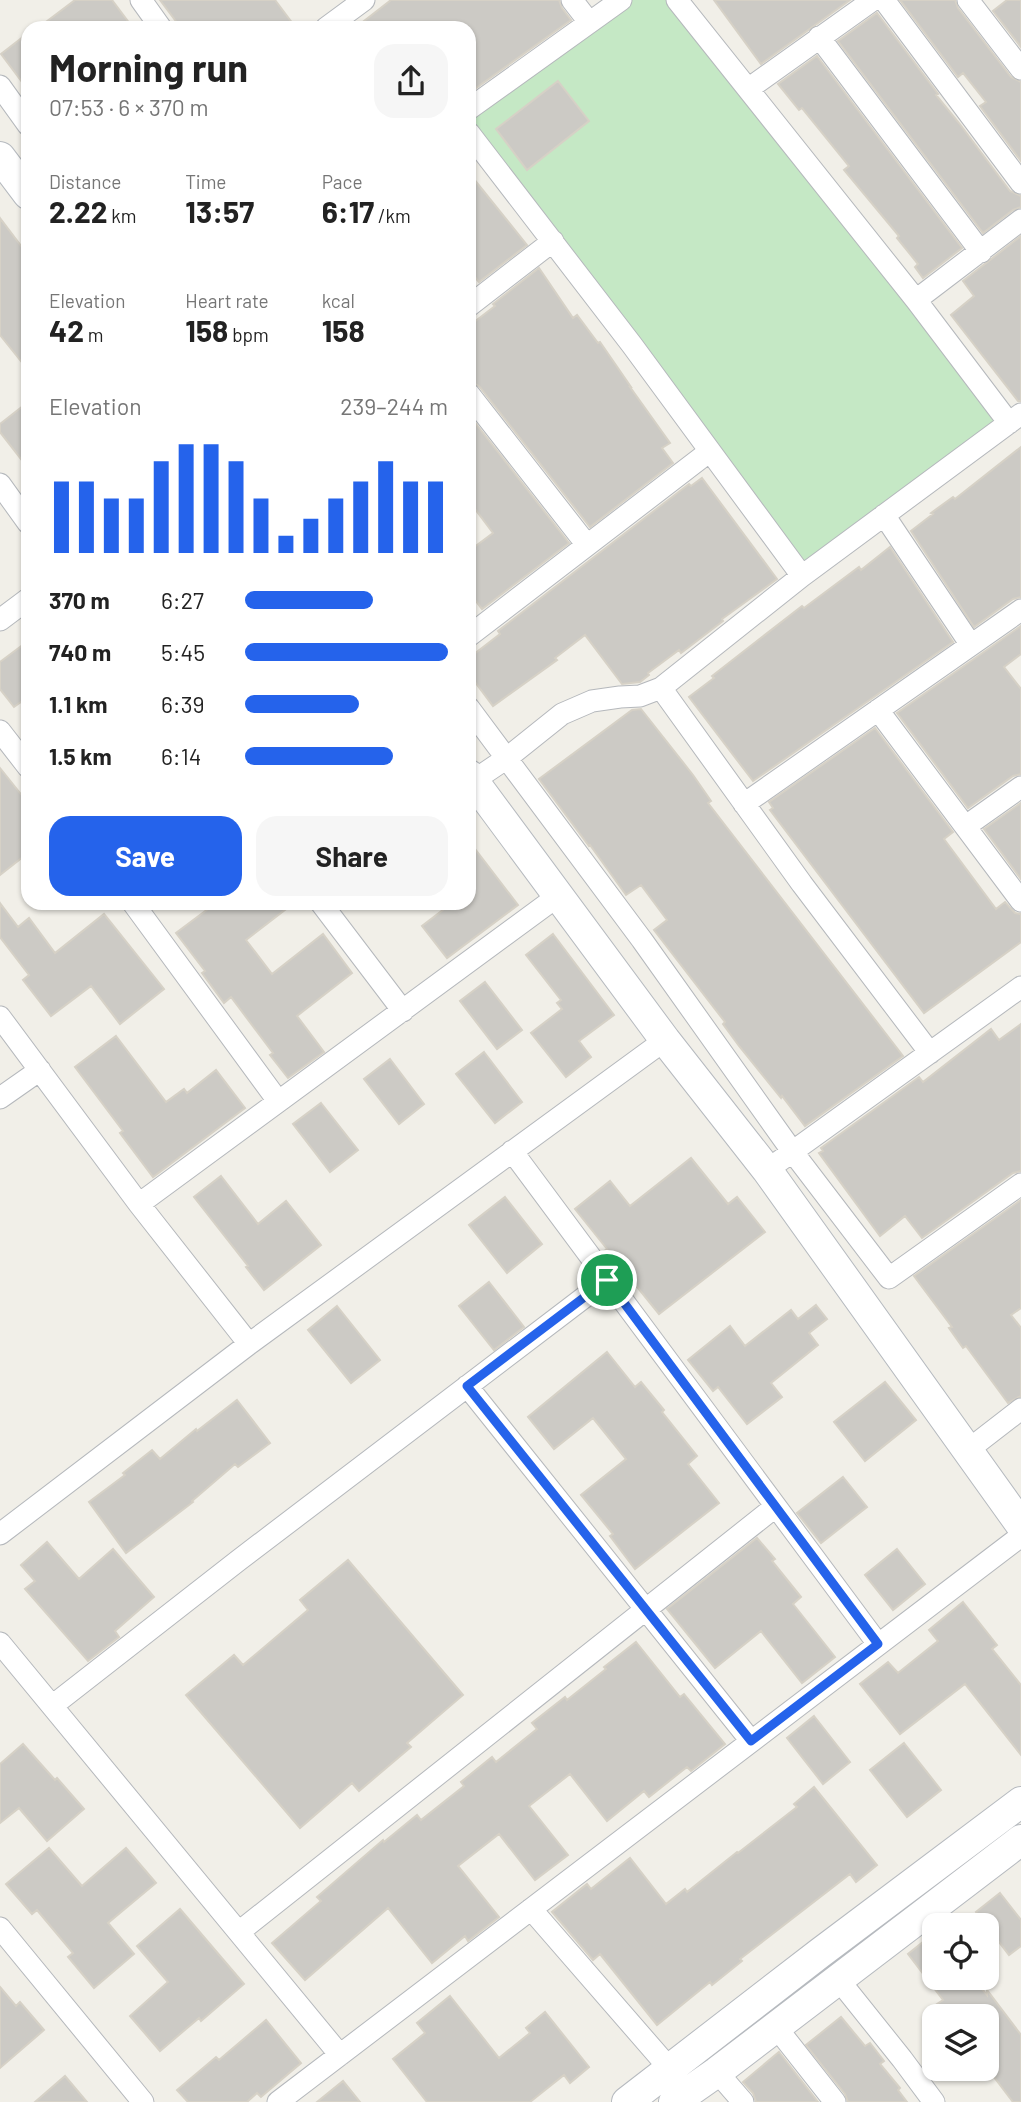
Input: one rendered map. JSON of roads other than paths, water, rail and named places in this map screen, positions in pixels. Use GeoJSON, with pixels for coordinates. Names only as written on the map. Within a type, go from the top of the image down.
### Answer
{"type":"FeatureCollection","features":[{"type":"Feature","properties":{"kind":"street"},"geometry":{"type":"LineString","coordinates":[[141,0],[156,21]]}},
{"type":"Feature","properties":{"kind":"street"},"geometry":{"type":"LineString","coordinates":[[335,21],[363,0]]}},
{"type":"Feature","properties":{"kind":"street"},"geometry":{"type":"LineString","coordinates":[[572,0],[589,22]]}},
{"type":"Feature","properties":{"kind":"street"},"geometry":{"type":"LineString","coordinates":[[476,104],[621,0]]}},
{"type":"Feature","properties":{"kind":"street"},"geometry":{"type":"LineString","coordinates":[[476,775],[507,758],[562,714],[592,701],[640,696],[661,688],[803,576],[1015,418],[916,300],[677,0]]}},
{"type":"Feature","properties":{"kind":"street"},"geometry":{"type":"LineString","coordinates":[[748,89],[873,0]]}},
{"type":"Feature","properties":{"kind":"street"},"geometry":{"type":"LineString","coordinates":[[884,0],[1021,183]]}},
{"type":"Feature","properties":{"kind":"street"},"geometry":{"type":"LineString","coordinates":[[968,0],[1021,69]]}},
{"type":"Feature","properties":{"kind":"street"},"geometry":{"type":"LineString","coordinates":[[819,37],[981,252]]}},
{"type":"Feature","properties":{"kind":"street"},"geometry":{"type":"LineString","coordinates":[[0,86],[21,115]]}},
{"type":"Feature","properties":{"kind":"street"},"geometry":{"type":"LineString","coordinates":[[476,142],[803,576]]}},
{"type":"Feature","properties":{"kind":"street"},"geometry":{"type":"LineString","coordinates":[[916,300],[1021,220]]}},
{"type":"Feature","properties":{"kind":"street"},"geometry":{"type":"LineString","coordinates":[[476,301],[553,241]]}},
{"type":"Feature","properties":{"kind":"street"},"geometry":{"type":"LineString","coordinates":[[476,403],[587,545]]}},
{"type":"Feature","properties":{"kind":"street"},"geometry":{"type":"LineString","coordinates":[[476,631],[710,450]]}},
{"type":"Feature","properties":{"kind":"street"},"geometry":{"type":"LineString","coordinates":[[13,490],[21,508]]}},
{"type":"Feature","properties":{"kind":"street"},"geometry":{"type":"LineString","coordinates":[[884,515],[971,645]]}},
{"type":"Feature","properties":{"kind":"street"},"geometry":{"type":"LineString","coordinates":[[0,620],[21,604]]}},
{"type":"Feature","properties":{"kind":"street"},"geometry":{"type":"LineString","coordinates":[[744,804],[1021,610]]}},
{"type":"Feature","properties":{"kind":"street"},"geometry":{"type":"LineString","coordinates":[[661,688],[802,884],[930,1053]]}},
{"type":"Feature","properties":{"kind":"street"},"geometry":{"type":"LineString","coordinates":[[878,710],[1021,901]]}},
{"type":"Feature","properties":{"kind":"street"},"geometry":{"type":"LineString","coordinates":[[476,717],[642,940],[792,1150],[889,1278],[1018,1191]]}},
{"type":"Feature","properties":{"kind":"street"},"geometry":{"type":"LineString","coordinates":[[1,734],[21,758]]}},
{"type":"Feature","properties":{"kind":"street"},"geometry":{"type":"LineString","coordinates":[[476,785],[666,1040],[767,1170],[1021,1525]]}},
{"type":"Feature","properties":{"kind":"street"},"geometry":{"type":"LineString","coordinates":[[965,826],[1021,787]]}},
{"type":"Feature","properties":{"kind":"street"},"geometry":{"type":"LineString","coordinates":[[139,1204],[558,896]]}},
{"type":"Feature","properties":{"kind":"street"},"geometry":{"type":"LineString","coordinates":[[139,910],[278,1101]]}},
{"type":"Feature","properties":{"kind":"street"},"geometry":{"type":"LineString","coordinates":[[326,910],[403,1011]]}},
{"type":"Feature","properties":{"kind":"street"},"geometry":{"type":"LineString","coordinates":[[767,1170],[1021,987]]}},
{"type":"Feature","properties":{"kind":"street"},"geometry":{"type":"LineString","coordinates":[[0,1017],[248,1345]]}},
{"type":"Feature","properties":{"kind":"street"},"geometry":{"type":"LineString","coordinates":[[0,1534],[248,1345],[666,1040]]}},
{"type":"Feature","properties":{"kind":"street"},"geometry":{"type":"LineString","coordinates":[[0,1098],[40,1070]]}},
{"type":"Feature","properties":{"kind":"street"},"geometry":{"type":"LineString","coordinates":[[512,1151],[878,1644]]}},
{"type":"Feature","properties":{"kind":"street"},"geometry":{"type":"LineString","coordinates":[[52,1706],[607,1280]]}},
{"type":"Feature","properties":{"kind":"street"},"geometry":{"type":"LineString","coordinates":[[467,1386],[751,1741]]}},
{"type":"Feature","properties":{"kind":"street"},"geometry":{"type":"LineString","coordinates":[[968,1450],[1021,1409]]}},
{"type":"Feature","properties":{"kind":"street"},"geometry":{"type":"LineString","coordinates":[[239,1932],[775,1507]]}},
{"type":"Feature","properties":{"kind":"street"},"geometry":{"type":"LineString","coordinates":[[278,2102],[1021,1536]]}},
{"type":"Feature","properties":{"kind":"street"},"geometry":{"type":"LineString","coordinates":[[0,1643],[340,2055]]}},
{"type":"Feature","properties":{"kind":"street"},"geometry":{"type":"LineString","coordinates":[[627,2102],[1021,1802]]}},
{"type":"Feature","properties":{"kind":"street"},"geometry":{"type":"LineString","coordinates":[[674,2102],[1021,1840]]}},
{"type":"Feature","properties":{"kind":"street"},"geometry":{"type":"LineString","coordinates":[[531,1909],[670,2069]]}},
{"type":"Feature","properties":{"kind":"street"},"geometry":{"type":"LineString","coordinates":[[0,1928],[143,2102]]}},
{"type":"Feature","properties":{"kind":"street"},"geometry":{"type":"LineString","coordinates":[[838,1979],[934,2102]]}},
{"type":"Feature","properties":{"kind":"street"},"geometry":{"type":"LineString","coordinates":[[765,1996],[780,2024],[835,2102]]}},
{"type":"Feature","properties":{"kind":"street"},"geometry":{"type":"LineString","coordinates":[[717,2072],[743,2102]]}}]}
